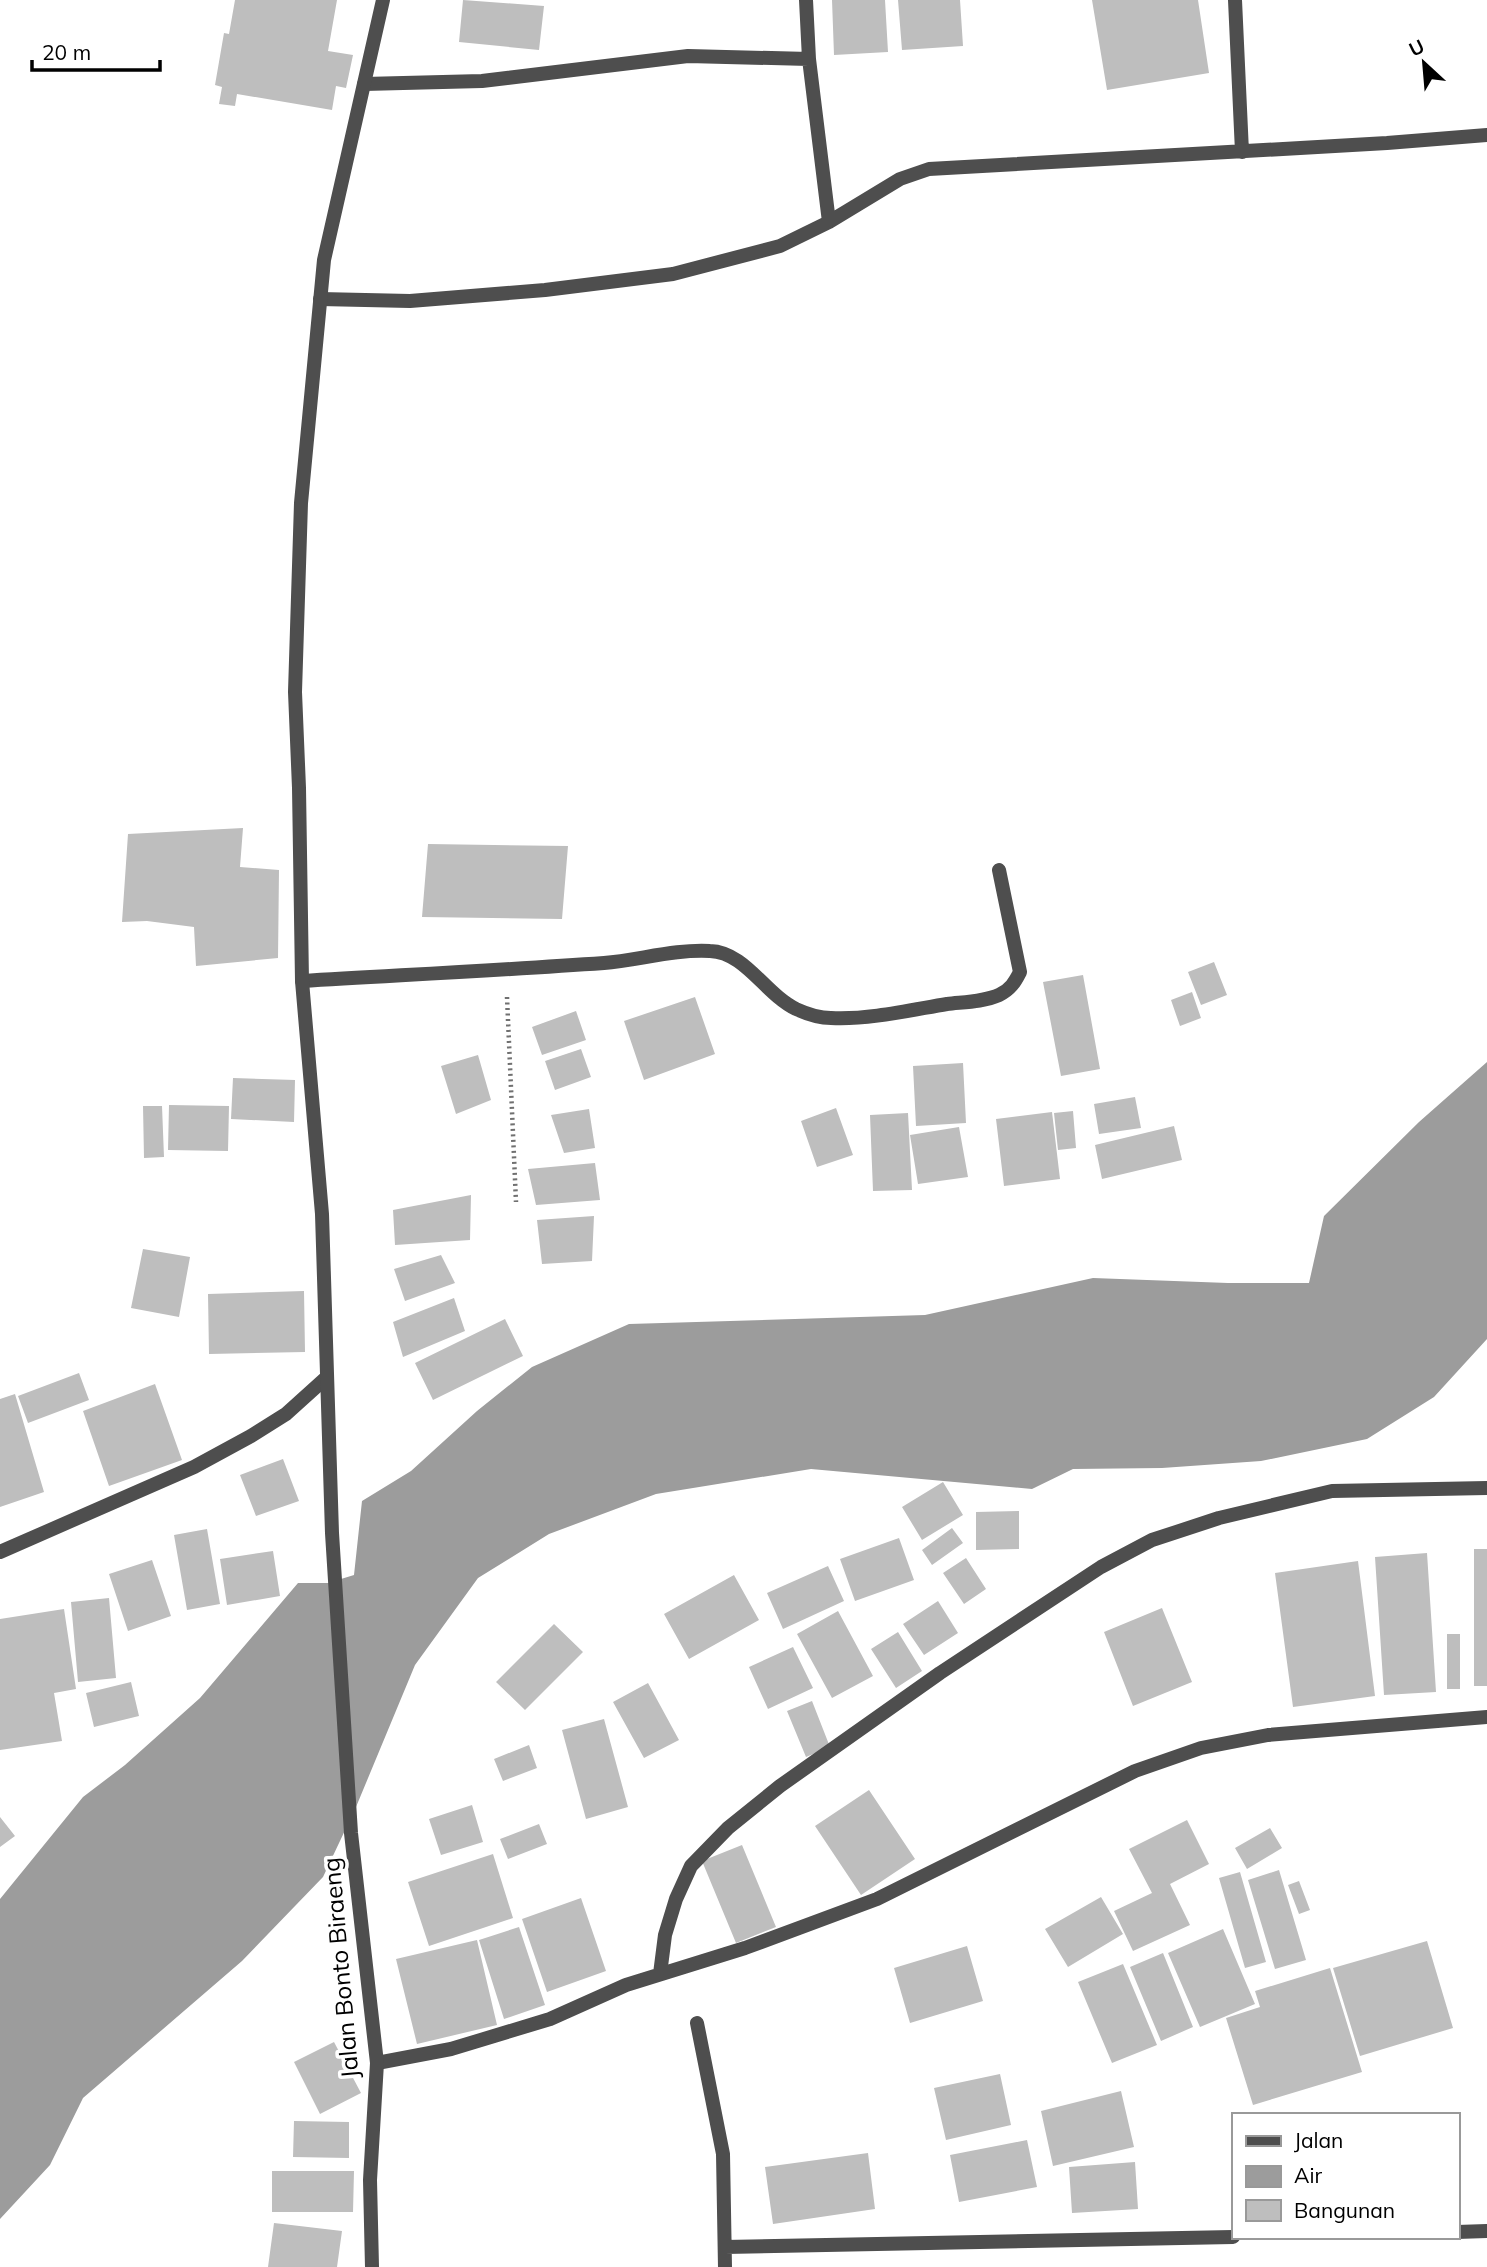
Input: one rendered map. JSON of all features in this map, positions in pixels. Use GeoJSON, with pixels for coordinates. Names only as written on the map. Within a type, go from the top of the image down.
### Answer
{"type":"FeatureCollection","features":[{"type":"Feature","properties":{"kind":"street","name":"Jalan Bonto Biraeng"},"geometry":{"type":"LineString","coordinates":[[372,2267],[370,2180],[377,2063],[351,1833],[332,1533],[322,1214],[302,981],[295,692],[301,503],[324,260],[383,0]]}},
{"type":"Feature","properties":{"kind":"street"},"geometry":{"type":"LineString","coordinates":[[806,0],[809,59],[830,222]]}},
{"type":"Feature","properties":{"kind":"street"},"geometry":{"type":"LineString","coordinates":[[1235,0],[1242,152]]}},
{"type":"Feature","properties":{"kind":"street"},"geometry":{"type":"LineString","coordinates":[[364,84],[482,80],[688,56],[809,59]]}},
{"type":"Feature","properties":{"kind":"street"},"geometry":{"type":"LineString","coordinates":[[320,299],[410,301],[545,290],[673,274],[780,246],[830,222],[900,179],[929,169],[1487,135]]}},
{"type":"Feature","properties":{"kind":"street"},"geometry":{"type":"LineString","coordinates":[[302,981],[607,963],[707,950],[725,953],[739,961],[768,991],[819,1017],[834,1019],[975,1001],[1002,994],[1011,987],[1020,972],[999,870]]}},
{"type":"Feature","properties":{"kind":"street"},"geometry":{"type":"LineString","coordinates":[[0,1552],[194,1467],[251,1436],[286,1413],[327,1377]]}},
{"type":"Feature","properties":{"kind":"street"},"geometry":{"type":"LineString","coordinates":[[660,1975],[665,1935],[676,1899],[691,1866],[728,1828],[780,1786],[940,1673],[1101,1567],[1152,1541],[1219,1518],[1332,1491],[1487,1488]]}},
{"type":"Feature","properties":{"kind":"street"},"geometry":{"type":"LineString","coordinates":[[377,2063],[451,2049],[537,2022],[626,1985],[745,1948],[877,1899],[1135,1771],[1201,1748],[1268,1735],[1487,1717]]}},
{"type":"Feature","properties":{"kind":"street"},"geometry":{"type":"LineString","coordinates":[[697,2023],[723,2154],[725,2267]]}},
{"type":"Feature","properties":{"kind":"street"},"geometry":{"type":"LineString","coordinates":[[1459,2232],[1487,2231]]}},
{"type":"Feature","properties":{"kind":"street"},"geometry":{"type":"LineString","coordinates":[[725,2247],[1232,2236]]}},
{"type":"Feature","properties":{"kind":"path"},"geometry":{"type":"LineString","coordinates":[[505,969],[516,1202]]}},
{"type":"Feature","properties":{"kind":"water"},"geometry":{"type":"Polygon","coordinates":[[[1487,1062],[1487,1339],[1434,1397],[1367,1439],[1261,1461],[1162,1468],[1073,1469],[1032,1489],[811,1469],[656,1494],[549,1534],[478,1578],[415,1665],[356,1807],[323,1877],[242,1961],[83,2098],[50,2165],[0,2219],[0,1899],[83,1797],[125,1765],[200,1698],[298,1583],[328,1583],[354,1575],[362,1501],[411,1471],[477,1411],[532,1367],[629,1324],[925,1315],[1093,1278],[1309,1283],[1324,1216],[1419,1122],[1487,1062]]]}},
{"type":"Feature","properties":{"kind":"building"},"geometry":{"type":"Polygon","coordinates":[[[235,0],[337,0],[328,51],[353,55],[346,88],[336,86],[332,110],[237,94],[235,106],[219,104],[222,87],[215,85],[224,33],[229,34],[235,0]]]}},
{"type":"Feature","properties":{"kind":"building"},"geometry":{"type":"Polygon","coordinates":[[[463,0],[544,6],[539,50],[459,42],[463,0]]]}},
{"type":"Feature","properties":{"kind":"building"},"geometry":{"type":"Polygon","coordinates":[[[832,0],[885,0],[888,52],[834,55],[832,0]]]}},
{"type":"Feature","properties":{"kind":"building"},"geometry":{"type":"Polygon","coordinates":[[[898,0],[960,0],[963,46],[902,50],[898,0]]]}},
{"type":"Feature","properties":{"kind":"building"},"geometry":{"type":"Polygon","coordinates":[[[1092,0],[1198,0],[1209,73],[1107,90],[1092,0]]]}},
{"type":"Feature","properties":{"kind":"building"},"geometry":{"type":"Polygon","coordinates":[[[243,828],[240,867],[279,870],[278,958],[196,966],[194,927],[147,921],[122,922],[128,834],[243,828]]]}},
{"type":"Feature","properties":{"kind":"building"},"geometry":{"type":"Polygon","coordinates":[[[428,844],[568,846],[562,919],[422,917],[428,844]]]}},
{"type":"Feature","properties":{"kind":"building"},"geometry":{"type":"Polygon","coordinates":[[[1214,962],[1227,995],[1201,1005],[1188,972],[1214,962]]]}},
{"type":"Feature","properties":{"kind":"building"},"geometry":{"type":"Polygon","coordinates":[[[1083,975],[1100,1069],[1061,1076],[1043,982],[1083,975]]]}},
{"type":"Feature","properties":{"kind":"building"},"geometry":{"type":"Polygon","coordinates":[[[1192,992],[1201,1018],[1180,1026],[1171,1000],[1192,992]]]}},
{"type":"Feature","properties":{"kind":"building"},"geometry":{"type":"Polygon","coordinates":[[[695,997],[715,1054],[644,1080],[624,1021],[695,997]]]}},
{"type":"Feature","properties":{"kind":"building"},"geometry":{"type":"Polygon","coordinates":[[[576,1011],[586,1040],[542,1055],[532,1027],[576,1011]]]}},
{"type":"Feature","properties":{"kind":"building"},"geometry":{"type":"Polygon","coordinates":[[[581,1049],[591,1077],[555,1090],[545,1061],[581,1049]]]}},
{"type":"Feature","properties":{"kind":"building"},"geometry":{"type":"Polygon","coordinates":[[[478,1055],[491,1100],[456,1114],[441,1066],[478,1055]]]}},
{"type":"Feature","properties":{"kind":"building"},"geometry":{"type":"Polygon","coordinates":[[[963,1063],[966,1123],[916,1126],[913,1066],[963,1063]]]}},
{"type":"Feature","properties":{"kind":"building"},"geometry":{"type":"Polygon","coordinates":[[[233,1078],[295,1080],[294,1122],[231,1119],[233,1078]]]}},
{"type":"Feature","properties":{"kind":"building"},"geometry":{"type":"Polygon","coordinates":[[[1135,1097],[1141,1128],[1099,1134],[1094,1104],[1135,1097]]]}},
{"type":"Feature","properties":{"kind":"building"},"geometry":{"type":"Polygon","coordinates":[[[169,1105],[229,1106],[228,1151],[168,1150],[169,1105]]]}},
{"type":"Feature","properties":{"kind":"building"},"geometry":{"type":"Polygon","coordinates":[[[143,1106],[162,1106],[164,1157],[144,1158],[143,1106]]]}},
{"type":"Feature","properties":{"kind":"building"},"geometry":{"type":"Polygon","coordinates":[[[836,1108],[853,1155],[817,1167],[801,1121],[836,1108]]]}},
{"type":"Feature","properties":{"kind":"building"},"geometry":{"type":"Polygon","coordinates":[[[589,1109],[595,1148],[564,1153],[551,1115],[589,1109]]]}},
{"type":"Feature","properties":{"kind":"building"},"geometry":{"type":"Polygon","coordinates":[[[1073,1111],[1076,1148],[1058,1150],[1054,1113],[1073,1111]]]}},
{"type":"Feature","properties":{"kind":"building"},"geometry":{"type":"Polygon","coordinates":[[[1052,1112],[1060,1179],[1004,1186],[996,1119],[1052,1112]]]}},
{"type":"Feature","properties":{"kind":"building"},"geometry":{"type":"Polygon","coordinates":[[[908,1113],[912,1190],[873,1191],[870,1115],[908,1113]]]}},
{"type":"Feature","properties":{"kind":"building"},"geometry":{"type":"Polygon","coordinates":[[[1174,1126],[1182,1160],[1102,1179],[1095,1145],[1174,1126]]]}},
{"type":"Feature","properties":{"kind":"building"},"geometry":{"type":"Polygon","coordinates":[[[959,1127],[968,1177],[918,1184],[910,1135],[959,1127]]]}},
{"type":"Feature","properties":{"kind":"building"},"geometry":{"type":"Polygon","coordinates":[[[595,1163],[600,1200],[536,1205],[528,1169],[595,1163]]]}},
{"type":"Feature","properties":{"kind":"building"},"geometry":{"type":"Polygon","coordinates":[[[471,1195],[470,1240],[395,1245],[393,1210],[471,1195]]]}},
{"type":"Feature","properties":{"kind":"building"},"geometry":{"type":"Polygon","coordinates":[[[594,1216],[592,1261],[542,1264],[537,1220],[594,1216]]]}},
{"type":"Feature","properties":{"kind":"building"},"geometry":{"type":"Polygon","coordinates":[[[143,1249],[190,1257],[179,1317],[131,1308],[143,1249]]]}},
{"type":"Feature","properties":{"kind":"building"},"geometry":{"type":"Polygon","coordinates":[[[441,1255],[455,1283],[405,1301],[394,1269],[441,1255]]]}},
{"type":"Feature","properties":{"kind":"building"},"geometry":{"type":"Polygon","coordinates":[[[304,1291],[305,1352],[209,1354],[208,1294],[304,1291]]]}},
{"type":"Feature","properties":{"kind":"building"},"geometry":{"type":"Polygon","coordinates":[[[454,1298],[465,1331],[403,1357],[393,1322],[454,1298]]]}},
{"type":"Feature","properties":{"kind":"building"},"geometry":{"type":"Polygon","coordinates":[[[505,1319],[523,1356],[433,1400],[415,1363],[505,1319]]]}},
{"type":"Feature","properties":{"kind":"building"},"geometry":{"type":"Polygon","coordinates":[[[79,1373],[89,1400],[28,1423],[18,1396],[79,1373]]]}},
{"type":"Feature","properties":{"kind":"building"},"geometry":{"type":"Polygon","coordinates":[[[155,1384],[182,1460],[109,1486],[83,1411],[155,1384]]]}},
{"type":"Feature","properties":{"kind":"building"},"geometry":{"type":"Polygon","coordinates":[[[15,1394],[44,1492],[0,1507],[0,1399],[15,1394]]]}},
{"type":"Feature","properties":{"kind":"building"},"geometry":{"type":"Polygon","coordinates":[[[283,1459],[299,1501],[256,1516],[240,1475],[283,1459]]]}},
{"type":"Feature","properties":{"kind":"building"},"geometry":{"type":"Polygon","coordinates":[[[943,1482],[963,1515],[922,1540],[902,1507],[943,1482]]]}},
{"type":"Feature","properties":{"kind":"building"},"geometry":{"type":"Polygon","coordinates":[[[1019,1511],[1019,1549],[976,1550],[976,1512],[1019,1511]]]}},
{"type":"Feature","properties":{"kind":"building"},"geometry":{"type":"Polygon","coordinates":[[[952,1528],[963,1543],[932,1565],[922,1550],[952,1528]]]}},
{"type":"Feature","properties":{"kind":"building"},"geometry":{"type":"Polygon","coordinates":[[[207,1529],[220,1604],[187,1610],[174,1535],[207,1529]]]}},
{"type":"Feature","properties":{"kind":"building"},"geometry":{"type":"Polygon","coordinates":[[[899,1538],[914,1580],[855,1601],[840,1559],[899,1538]]]}},
{"type":"Feature","properties":{"kind":"building"},"geometry":{"type":"Polygon","coordinates":[[[1474,1549],[1487,1549],[1487,1686],[1474,1686],[1474,1549]]]}},
{"type":"Feature","properties":{"kind":"building"},"geometry":{"type":"Polygon","coordinates":[[[273,1551],[280,1596],[227,1605],[220,1559],[273,1551]]]}},
{"type":"Feature","properties":{"kind":"building"},"geometry":{"type":"Polygon","coordinates":[[[1427,1553],[1436,1692],[1384,1695],[1375,1557],[1427,1553]]]}},
{"type":"Feature","properties":{"kind":"building"},"geometry":{"type":"Polygon","coordinates":[[[966,1558],[986,1589],[964,1604],[943,1573],[966,1558]]]}},
{"type":"Feature","properties":{"kind":"building"},"geometry":{"type":"Polygon","coordinates":[[[152,1560],[171,1616],[128,1631],[109,1574],[152,1560]]]}},
{"type":"Feature","properties":{"kind":"building"},"geometry":{"type":"Polygon","coordinates":[[[1358,1561],[1375,1696],[1293,1707],[1275,1573],[1358,1561]]]}},
{"type":"Feature","properties":{"kind":"building"},"geometry":{"type":"Polygon","coordinates":[[[828,1566],[844,1601],[783,1629],[767,1593],[828,1566]]]}},
{"type":"Feature","properties":{"kind":"building"},"geometry":{"type":"Polygon","coordinates":[[[734,1575],[759,1620],[689,1659],[664,1614],[734,1575]]]}},
{"type":"Feature","properties":{"kind":"building"},"geometry":{"type":"Polygon","coordinates":[[[109,1598],[116,1678],[78,1682],[71,1602],[109,1598]]]}},
{"type":"Feature","properties":{"kind":"building"},"geometry":{"type":"Polygon","coordinates":[[[938,1601],[958,1633],[924,1655],[903,1624],[938,1601]]]}},
{"type":"Feature","properties":{"kind":"building"},"geometry":{"type":"Polygon","coordinates":[[[1162,1608],[1192,1682],[1133,1706],[1104,1632],[1162,1608]]]}},
{"type":"Feature","properties":{"kind":"building"},"geometry":{"type":"Polygon","coordinates":[[[64,1609],[76,1689],[54,1693],[62,1741],[0,1750],[0,1619],[64,1609]]]}},
{"type":"Feature","properties":{"kind":"building"},"geometry":{"type":"Polygon","coordinates":[[[838,1611],[873,1676],[832,1698],[797,1634],[838,1611]]]}},
{"type":"Feature","properties":{"kind":"building"},"geometry":{"type":"Polygon","coordinates":[[[554,1624],[583,1652],[525,1710],[496,1682],[554,1624]]]}},
{"type":"Feature","properties":{"kind":"building"},"geometry":{"type":"Polygon","coordinates":[[[898,1632],[922,1671],[896,1688],[871,1649],[898,1632]]]}},
{"type":"Feature","properties":{"kind":"building"},"geometry":{"type":"Polygon","coordinates":[[[1447,1634],[1460,1634],[1460,1689],[1447,1689],[1447,1634]]]}},
{"type":"Feature","properties":{"kind":"building"},"geometry":{"type":"Polygon","coordinates":[[[793,1647],[813,1688],[768,1709],[749,1667],[793,1647]]]}},
{"type":"Feature","properties":{"kind":"building"},"geometry":{"type":"Polygon","coordinates":[[[131,1682],[139,1716],[94,1727],[86,1693],[131,1682]]]}},
{"type":"Feature","properties":{"kind":"building"},"geometry":{"type":"Polygon","coordinates":[[[648,1683],[679,1740],[644,1758],[613,1702],[648,1683]]]}},
{"type":"Feature","properties":{"kind":"building"},"geometry":{"type":"Polygon","coordinates":[[[812,1701],[830,1747],[806,1757],[787,1711],[812,1701]]]}},
{"type":"Feature","properties":{"kind":"building"},"geometry":{"type":"Polygon","coordinates":[[[604,1719],[628,1807],[586,1819],[562,1730],[604,1719]]]}},
{"type":"Feature","properties":{"kind":"building"},"geometry":{"type":"Polygon","coordinates":[[[529,1745],[537,1768],[503,1781],[494,1759],[529,1745]]]}},
{"type":"Feature","properties":{"kind":"building"},"geometry":{"type":"Polygon","coordinates":[[[869,1790],[915,1859],[861,1895],[815,1826],[869,1790]]]}},
{"type":"Feature","properties":{"kind":"building"},"geometry":{"type":"Polygon","coordinates":[[[472,1805],[483,1842],[441,1855],[429,1819],[472,1805]]]}},
{"type":"Feature","properties":{"kind":"building"},"geometry":{"type":"Polygon","coordinates":[[[0,1817],[15,1836],[0,1847],[0,1817]]]}},
{"type":"Feature","properties":{"kind":"building"},"geometry":{"type":"Polygon","coordinates":[[[1187,1820],[1209,1864],[1170,1884],[1190,1925],[1133,1951],[1114,1911],[1152,1893],[1129,1849],[1187,1820]]]}},
{"type":"Feature","properties":{"kind":"building"},"geometry":{"type":"Polygon","coordinates":[[[539,1824],[547,1844],[508,1859],[500,1839],[539,1824]]]}},
{"type":"Feature","properties":{"kind":"building"},"geometry":{"type":"Polygon","coordinates":[[[1270,1828],[1282,1848],[1247,1869],[1235,1848],[1270,1828]]]}},
{"type":"Feature","properties":{"kind":"building"},"geometry":{"type":"Polygon","coordinates":[[[742,1845],[776,1927],[736,1943],[702,1861],[742,1845]]]}},
{"type":"Feature","properties":{"kind":"building"},"geometry":{"type":"Polygon","coordinates":[[[493,1854],[513,1918],[429,1946],[408,1882],[493,1854]]]}},
{"type":"Feature","properties":{"kind":"building"},"geometry":{"type":"Polygon","coordinates":[[[1279,1870],[1306,1960],[1275,1969],[1248,1880],[1279,1870]]]}},
{"type":"Feature","properties":{"kind":"building"},"geometry":{"type":"Polygon","coordinates":[[[1240,1872],[1266,1962],[1245,1968],[1219,1878],[1240,1872]]]}},
{"type":"Feature","properties":{"kind":"building"},"geometry":{"type":"Polygon","coordinates":[[[1299,1881],[1310,1910],[1299,1914],[1288,1885],[1299,1881]]]}},
{"type":"Feature","properties":{"kind":"building"},"geometry":{"type":"Polygon","coordinates":[[[1101,1897],[1123,1934],[1068,1967],[1045,1929],[1101,1897]]]}},
{"type":"Feature","properties":{"kind":"building"},"geometry":{"type":"Polygon","coordinates":[[[581,1898],[606,1971],[547,1992],[522,1919],[581,1898]]]}},
{"type":"Feature","properties":{"kind":"building"},"geometry":{"type":"Polygon","coordinates":[[[519,1927],[545,2005],[504,2019],[479,1940],[519,1927]]]}},
{"type":"Feature","properties":{"kind":"building"},"geometry":{"type":"Polygon","coordinates":[[[1223,1929],[1255,2004],[1200,2027],[1168,1953],[1223,1929]]]}},
{"type":"Feature","properties":{"kind":"building"},"geometry":{"type":"Polygon","coordinates":[[[477,1940],[497,2025],[417,2044],[396,1959],[477,1940]]]}},
{"type":"Feature","properties":{"kind":"building"},"geometry":{"type":"Polygon","coordinates":[[[1427,1941],[1453,2028],[1360,2056],[1333,1968],[1427,1941]]]}},
{"type":"Feature","properties":{"kind":"building"},"geometry":{"type":"Polygon","coordinates":[[[967,1946],[983,2001],[910,2023],[894,1968],[967,1946]]]}},
{"type":"Feature","properties":{"kind":"building"},"geometry":{"type":"Polygon","coordinates":[[[1163,1953],[1193,2027],[1161,2041],[1130,1967],[1163,1953]]]}},
{"type":"Feature","properties":{"kind":"building"},"geometry":{"type":"Polygon","coordinates":[[[1123,1964],[1157,2045],[1112,2063],[1078,1982],[1123,1964]]]}},
{"type":"Feature","properties":{"kind":"building"},"geometry":{"type":"Polygon","coordinates":[[[1330,1968],[1362,2072],[1253,2105],[1226,2018],[1260,2007],[1255,1991],[1330,1968]]]}},
{"type":"Feature","properties":{"kind":"building"},"geometry":{"type":"Polygon","coordinates":[[[334,2042],[361,2093],[320,2114],[294,2062],[334,2042]]]}},
{"type":"Feature","properties":{"kind":"building"},"geometry":{"type":"Polygon","coordinates":[[[1000,2074],[1011,2125],[946,2140],[934,2088],[1000,2074]]]}},
{"type":"Feature","properties":{"kind":"building"},"geometry":{"type":"Polygon","coordinates":[[[1121,2091],[1134,2147],[1053,2166],[1041,2111],[1121,2091]]]}},
{"type":"Feature","properties":{"kind":"building"},"geometry":{"type":"Polygon","coordinates":[[[294,2121],[349,2122],[349,2158],[293,2157],[294,2121]]]}},
{"type":"Feature","properties":{"kind":"building"},"geometry":{"type":"Polygon","coordinates":[[[1027,2140],[1037,2187],[959,2202],[950,2155],[1027,2140]]]}},
{"type":"Feature","properties":{"kind":"building"},"geometry":{"type":"Polygon","coordinates":[[[868,2153],[875,2209],[773,2224],[765,2167],[868,2153]]]}},
{"type":"Feature","properties":{"kind":"building"},"geometry":{"type":"Polygon","coordinates":[[[1135,2162],[1138,2209],[1072,2213],[1069,2167],[1135,2162]]]}},
{"type":"Feature","properties":{"kind":"building"},"geometry":{"type":"Polygon","coordinates":[[[272,2171],[354,2171],[353,2212],[272,2212],[272,2171]]]}},
{"type":"Feature","properties":{"kind":"building"},"geometry":{"type":"Polygon","coordinates":[[[274,2223],[342,2231],[337,2267],[268,2267],[274,2223]]]}}]}
